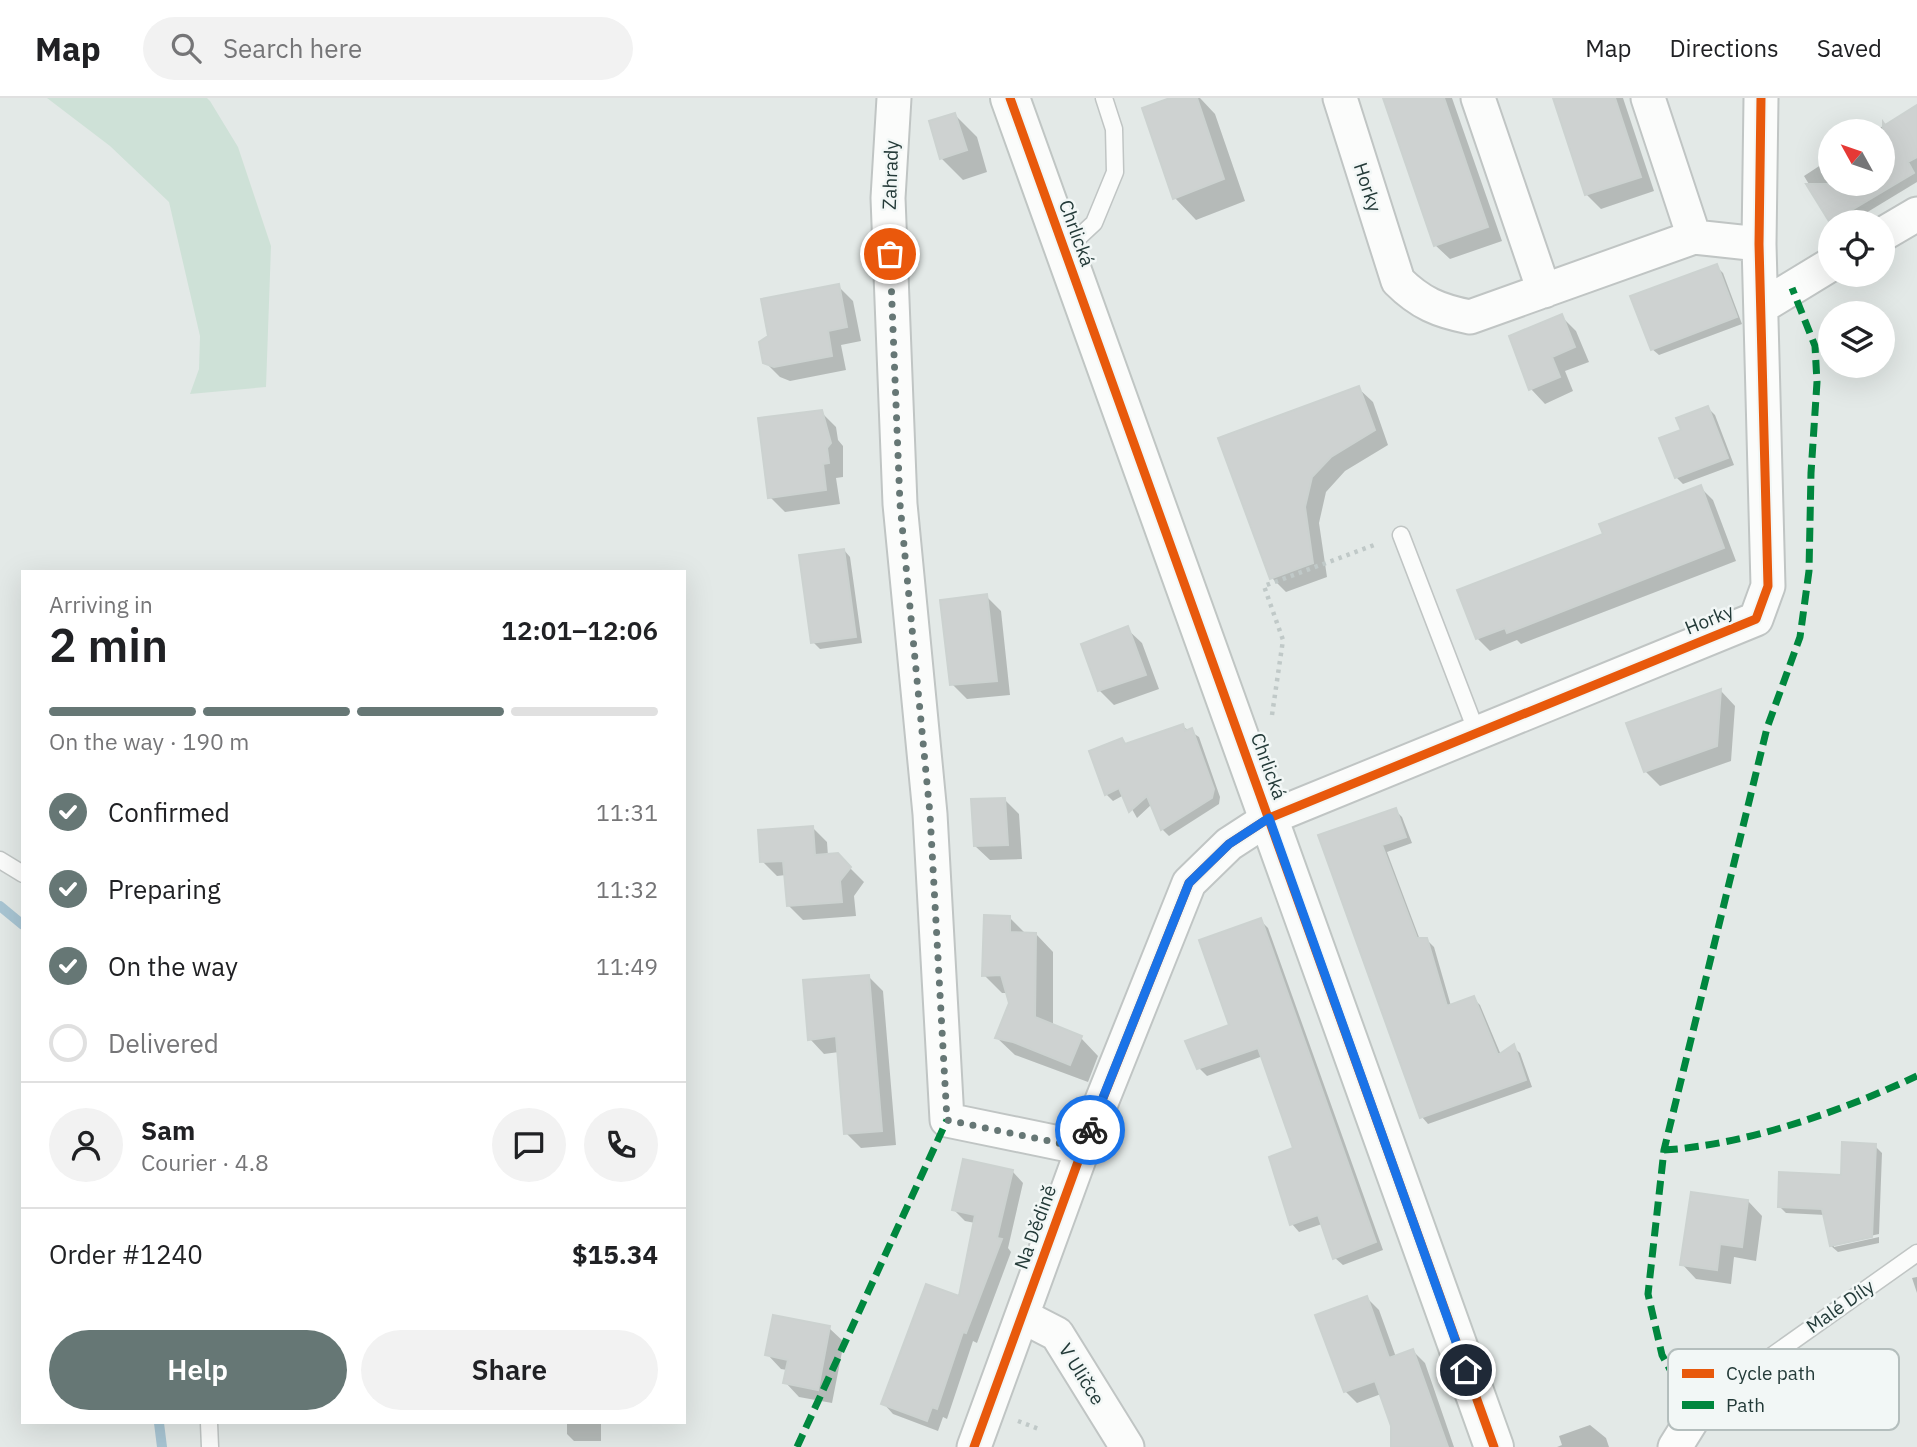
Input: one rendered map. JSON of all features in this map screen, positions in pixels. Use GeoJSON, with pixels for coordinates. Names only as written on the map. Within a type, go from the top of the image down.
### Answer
{"type":"FeatureCollection","features":[{"type":"Feature","properties":{"kind":"street","name":"Zahrady"},"geometry":{"type":"LineString","coordinates":[[894,98],[888,198],[900,504],[930,814],[947,1120],[1083,1148]]}},
{"type":"Feature","properties":{"kind":"street","name":"Chrlická"},"geometry":{"type":"LineString","coordinates":[[1010,98],[1494,1447]]}},
{"type":"Feature","properties":{"kind":"street","name":"Horky"},"geometry":{"type":"LineString","coordinates":[[1340,98],[1398,281],[1415,299],[1439,311],[1470,317],[1694,237],[1759,244]]}},
{"type":"Feature","properties":{"kind":"street"},"geometry":{"type":"LineString","coordinates":[[1478,98],[1544,291]]}},
{"type":"Feature","properties":{"kind":"street"},"geometry":{"type":"LineString","coordinates":[[1648,98],[1694,237]]}},
{"type":"Feature","properties":{"kind":"street","name":"Horky"},"geometry":{"type":"LineString","coordinates":[[1269,818],[1756,619],[1768,586],[1759,244],[1761,98]]}},
{"type":"Feature","properties":{"kind":"street"},"geometry":{"type":"LineString","coordinates":[[1895,227],[1917,214]]}},
{"type":"Feature","properties":{"kind":"street"},"geometry":{"type":"LineString","coordinates":[[1761,307],[1818,272]]}},
{"type":"Feature","properties":{"kind":"street","name":"Na Dědině"},"geometry":{"type":"LineString","coordinates":[[974,1447],[1083,1148],[1189,883],[1229,844],[1269,818]]}},
{"type":"Feature","properties":{"kind":"street","name":"V Uličce"},"geometry":{"type":"LineString","coordinates":[[1022,1316],[1057,1334],[1127,1447]]}},
{"type":"Feature","properties":{"kind":"street","name":"Malé Díly"},"geometry":{"type":"LineString","coordinates":[[1675,1447],[1686,1430]]}},
{"type":"Feature","properties":{"kind":"lane"},"geometry":{"type":"LineString","coordinates":[[1065,250],[1094,223],[1115,172],[1114,129],[1104,98]]}},
{"type":"Feature","properties":{"kind":"lane"},"geometry":{"type":"LineString","coordinates":[[1401,535],[1477,733]]}},
{"type":"Feature","properties":{"kind":"lane"},"geometry":{"type":"LineString","coordinates":[[0,860],[21,873]]}},
{"type":"Feature","properties":{"kind":"lane","name":"Malé Díly"},"geometry":{"type":"LineString","coordinates":[[1782,1349],[1917,1253]]}},
{"type":"Feature","properties":{"kind":"lane"},"geometry":{"type":"LineString","coordinates":[[209,1424],[210,1447]]}},
{"type":"Feature","properties":{"kind":"path"},"geometry":{"type":"LineString","coordinates":[[1276,726],[1272,712],[1283,640],[1264,586],[1401,535]]}},
{"type":"Feature","properties":{"kind":"green space"},"geometry":{"type":"Polygon","coordinates":[[[47,98],[207,98],[210,101],[238,147],[271,246],[266,387],[190,394],[199,369],[200,336],[169,202],[110,146],[47,98]]]}},
{"type":"Feature","properties":{"kind":"building"},"geometry":{"type":"Polygon","coordinates":[[[1170,98],[1197,98],[1224,179],[1173,199],[1142,108],[1170,98]]]}},
{"type":"Feature","properties":{"kind":"building"},"geometry":{"type":"Polygon","coordinates":[[[1383,98],[1444,98],[1488,227],[1434,246],[1383,98]]]}},
{"type":"Feature","properties":{"kind":"building"},"geometry":{"type":"Polygon","coordinates":[[[1553,98],[1615,98],[1641,177],[1585,195],[1553,98]]]}},
{"type":"Feature","properties":{"kind":"building"},"geometry":{"type":"Polygon","coordinates":[[[1917,105],[1917,157],[1908,162],[1914,173],[1895,184],[1895,119],[1917,105]]]}},
{"type":"Feature","properties":{"kind":"building"},"geometry":{"type":"Polygon","coordinates":[[[955,113],[967,150],[940,159],[929,121],[955,113]]]}},
{"type":"Feature","properties":{"kind":"building"},"geometry":{"type":"Polygon","coordinates":[[[1806,184],[1818,184],[1818,196],[1875,196],[1852,210],[1822,210],[1806,184]]]}},
{"type":"Feature","properties":{"kind":"building"},"geometry":{"type":"Polygon","coordinates":[[[1717,264],[1737,317],[1651,350],[1630,296],[1717,264]]]}},
{"type":"Feature","properties":{"kind":"building"},"geometry":{"type":"Polygon","coordinates":[[[839,284],[847,327],[828,331],[832,356],[774,367],[763,363],[759,342],[768,336],[761,299],[839,284]]]}},
{"type":"Feature","properties":{"kind":"building"},"geometry":{"type":"Polygon","coordinates":[[[1562,314],[1575,347],[1552,357],[1560,377],[1529,390],[1509,336],[1562,314]]]}},
{"type":"Feature","properties":{"kind":"building"},"geometry":{"type":"Polygon","coordinates":[[[1359,386],[1375,430],[1331,457],[1312,477],[1305,507],[1313,563],[1270,579],[1218,438],[1359,386]]]}},
{"type":"Feature","properties":{"kind":"building"},"geometry":{"type":"Polygon","coordinates":[[[1708,406],[1728,458],[1675,478],[1659,438],[1681,430],[1676,418],[1708,406]]]}},
{"type":"Feature","properties":{"kind":"building"},"geometry":{"type":"Polygon","coordinates":[[[822,410],[831,443],[827,448],[829,463],[823,464],[826,490],[768,498],[758,418],[822,410]]]}},
{"type":"Feature","properties":{"kind":"building"},"geometry":{"type":"Polygon","coordinates":[[[1701,485],[1724,548],[1507,633],[1505,628],[1476,639],[1457,590],[1603,534],[1599,524],[1701,485]]]}},
{"type":"Feature","properties":{"kind":"building"},"geometry":{"type":"Polygon","coordinates":[[[844,549],[856,637],[811,643],[799,555],[844,549]]]}},
{"type":"Feature","properties":{"kind":"building"},"geometry":{"type":"Polygon","coordinates":[[[987,594],[997,681],[950,685],[940,600],[987,594]]]}},
{"type":"Feature","properties":{"kind":"building"},"geometry":{"type":"Polygon","coordinates":[[[1128,626],[1146,675],[1098,691],[1081,644],[1128,626]]]}},
{"type":"Feature","properties":{"kind":"building"},"geometry":{"type":"Polygon","coordinates":[[[1721,689],[1717,746],[1644,772],[1626,723],[1721,689]]]}},
{"type":"Feature","properties":{"kind":"building"},"geometry":{"type":"Polygon","coordinates":[[[1183,724],[1185,731],[1192,728],[1214,789],[1212,798],[1161,830],[1147,796],[1129,812],[1119,788],[1105,795],[1089,751],[1122,738],[1125,744],[1183,724]]]}},
{"type":"Feature","properties":{"kind":"building"},"geometry":{"type":"Polygon","coordinates":[[[1005,798],[1008,845],[974,846],[971,799],[1005,798]]]}},
{"type":"Feature","properties":{"kind":"building"},"geometry":{"type":"Polygon","coordinates":[[[1396,808],[1406,837],[1382,845],[1417,938],[1427,938],[1447,1006],[1474,996],[1498,1055],[1514,1044],[1526,1080],[1420,1118],[1318,835],[1396,808]]]}},
{"type":"Feature","properties":{"kind":"building"},"geometry":{"type":"Polygon","coordinates":[[[813,826],[815,855],[838,853],[851,867],[840,881],[842,902],[787,906],[783,861],[760,862],[758,830],[813,826]]]}},
{"type":"Feature","properties":{"kind":"building"},"geometry":{"type":"Polygon","coordinates":[[[984,915],[1010,916],[1010,932],[1036,933],[1035,1017],[1082,1036],[1070,1065],[1013,1042],[995,1038],[1009,1003],[1001,975],[982,976],[984,915]]]}},
{"type":"Feature","properties":{"kind":"building"},"geometry":{"type":"Polygon","coordinates":[[[1261,918],[1376,1242],[1333,1259],[1318,1215],[1290,1225],[1269,1157],[1293,1148],[1258,1048],[1197,1069],[1185,1041],[1229,1025],[1199,940],[1261,918]]]}},
{"type":"Feature","properties":{"kind":"building"},"geometry":{"type":"Polygon","coordinates":[[[869,975],[882,1131],[844,1134],[836,1036],[808,1040],[803,980],[869,975]]]}},
{"type":"Feature","properties":{"kind":"building"},"geometry":{"type":"Polygon","coordinates":[[[1842,1142],[1876,1144],[1872,1237],[1830,1246],[1822,1209],[1778,1207],[1779,1172],[1841,1175],[1842,1142]]]}},
{"type":"Feature","properties":{"kind":"building"},"geometry":{"type":"Polygon","coordinates":[[[963,1159],[1013,1170],[997,1238],[1002,1239],[966,1333],[963,1332],[937,1409],[932,1407],[927,1421],[881,1404],[926,1284],[959,1296],[975,1215],[952,1210],[963,1159]]]}},
{"type":"Feature","properties":{"kind":"building"},"geometry":{"type":"Polygon","coordinates":[[[1691,1192],[1748,1200],[1742,1247],[1720,1244],[1717,1270],[1680,1265],[1691,1192]]]}},
{"type":"Feature","properties":{"kind":"building"},"geometry":{"type":"Polygon","coordinates":[[[1367,1296],[1389,1358],[1413,1349],[1448,1447],[1391,1447],[1391,1426],[1375,1381],[1344,1392],[1315,1315],[1367,1296]]]}},
{"type":"Feature","properties":{"kind":"building"},"geometry":{"type":"Polygon","coordinates":[[[773,1315],[830,1326],[818,1390],[783,1383],[788,1360],[765,1355],[773,1315]]]}},
{"type":"Feature","properties":{"kind":"waterway"},"geometry":{"type":"LineString","coordinates":[[0,906],[21,923]]}},
{"type":"Feature","properties":{"kind":"waterway"},"geometry":{"type":"LineString","coordinates":[[159,1424],[162,1447]]}},
{"type":"Feature","properties":{"kind":"marked path"},"geometry":{"type":"LineString","coordinates":[[1668,1366],[1662,1355],[1648,1294],[1664,1150],[1767,728],[1800,637],[1809,571],[1811,473],[1817,382],[1815,346],[1792,288]]}},
{"type":"Feature","properties":{"kind":"marked path"},"geometry":{"type":"LineString","coordinates":[[1664,1150],[1695,1147],[1760,1134],[1857,1102],[1917,1076]]}},
{"type":"Feature","properties":{"kind":"marked path"},"geometry":{"type":"LineString","coordinates":[[797,1447],[947,1120]]}},
{"type":"Feature","properties":{"kind":"cycle path"},"geometry":{"type":"LineString","coordinates":[[1010,98],[1494,1447]]}},
{"type":"Feature","properties":{"kind":"cycle path"},"geometry":{"type":"LineString","coordinates":[[974,1447],[1083,1148],[1189,883],[1229,844],[1269,818],[1756,619],[1768,586],[1759,244],[1761,98]]}},
{"type":"Feature","properties":{"kind":"way so far"},"geometry":{"type":"LineString","coordinates":[[890,254],[900,504],[930,814],[947,1120],[1083,1148],[1090,1130]]}},
{"type":"Feature","properties":{"kind":"route"},"geometry":{"type":"LineString","coordinates":[[1090,1130],[1189,883],[1229,844],[1269,818],[1466,1370]]}}]}
